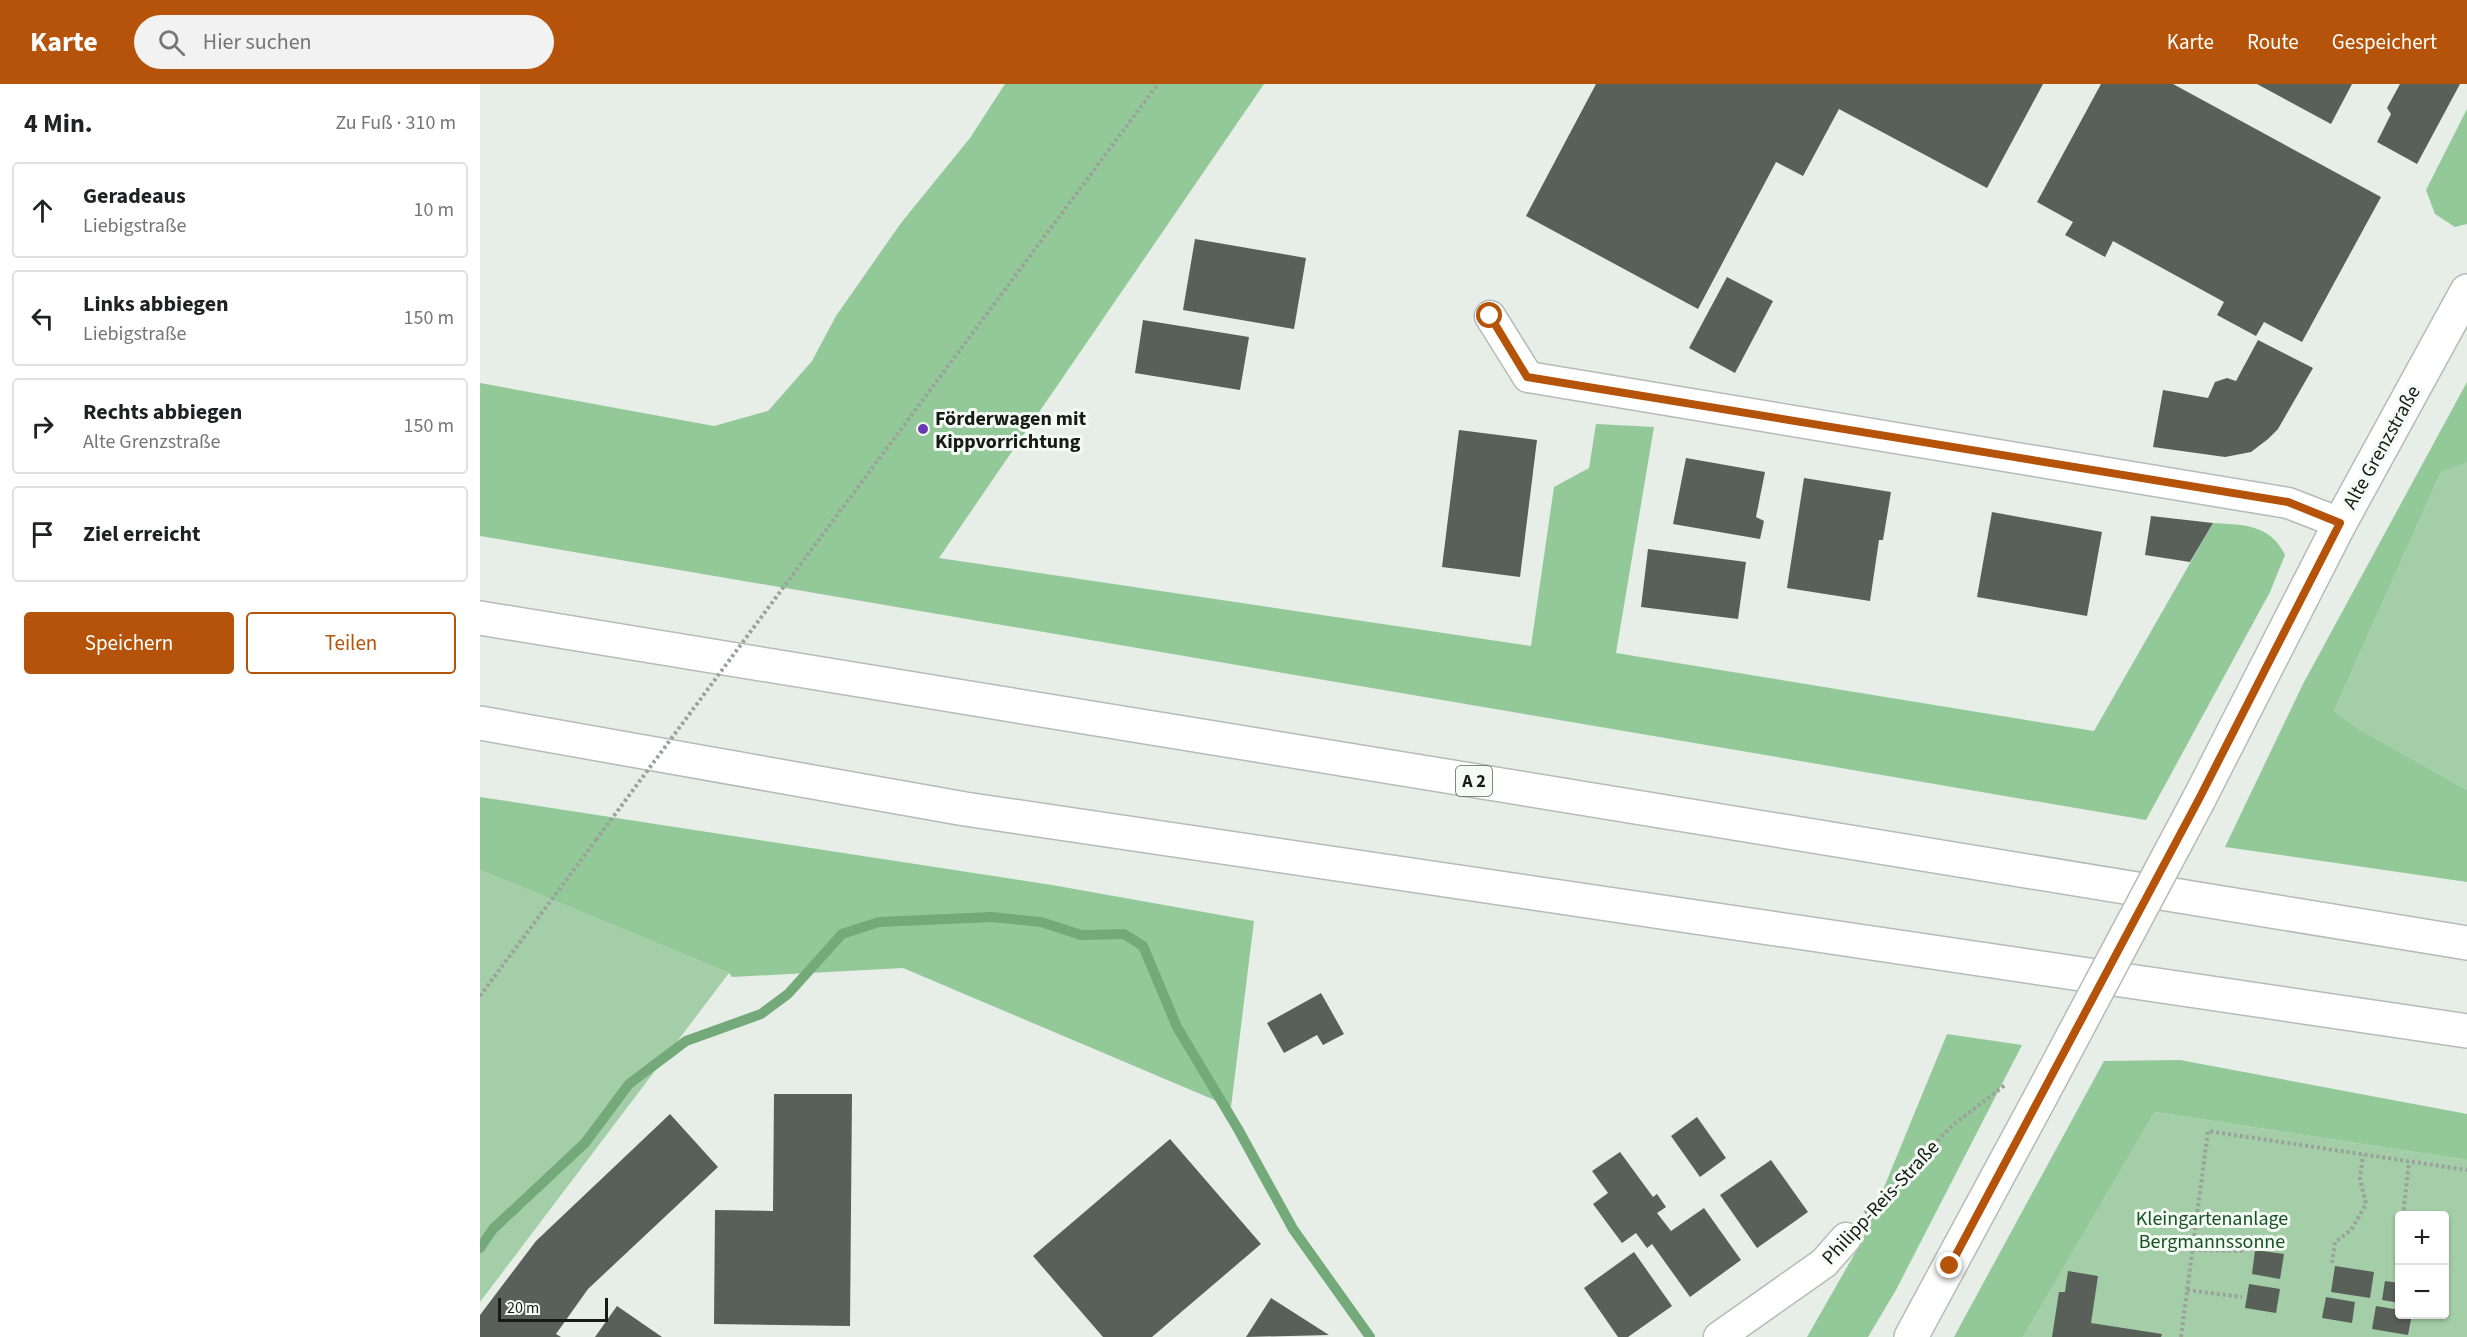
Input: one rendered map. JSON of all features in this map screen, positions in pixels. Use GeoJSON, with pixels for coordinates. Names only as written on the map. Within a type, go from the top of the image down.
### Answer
{"type":"FeatureCollection","features":[{"type":"Feature","properties":{"kind":"main road","name":"Alte Grenzstraße"},"geometry":{"type":"LineString","coordinates":[[1911,1337],[2026,1093],[2199,799],[2340,523],[2467,291]]}},
{"type":"Feature","properties":{"kind":"main road","name":"A 2"},"geometry":{"type":"LineString","coordinates":[[480,618],[2467,943]]}},
{"type":"Feature","properties":{"kind":"main road"},"geometry":{"type":"LineString","coordinates":[[480,723],[965,808],[2467,1031]]}},
{"type":"Feature","properties":{"kind":"street"},"geometry":{"type":"LineString","coordinates":[[1490,316],[1527,377],[2288,502],[2340,523]]}},
{"type":"Feature","properties":{"kind":"street","name":"Philipp-Reis-Straße"},"geometry":{"type":"LineString","coordinates":[[1719,1337],[1824,1263],[1846,1238]]}},
{"type":"Feature","properties":{"kind":"path"},"geometry":{"type":"LineString","coordinates":[[480,996],[1158,84]]}},
{"type":"Feature","properties":{"kind":"path","name":"Philipp-Reis-Straße"},"geometry":{"type":"LineString","coordinates":[[1846,1238],[1874,1202],[1953,1125],[2005,1085],[2026,1093]]}},
{"type":"Feature","properties":{"kind":"path"},"geometry":{"type":"LineString","coordinates":[[2181,1337],[2208,1131],[2467,1170]]}},
{"type":"Feature","properties":{"kind":"path"},"geometry":{"type":"LineString","coordinates":[[2332,1263],[2335,1242],[2351,1230],[2366,1204],[2360,1179],[2363,1155]]}},
{"type":"Feature","properties":{"kind":"path"},"geometry":{"type":"LineString","coordinates":[[2403,1211],[2409,1162]]}},
{"type":"Feature","properties":{"kind":"path"},"geometry":{"type":"LineString","coordinates":[[2192,1250],[2245,1251],[2255,1242]]}},
{"type":"Feature","properties":{"kind":"path"},"geometry":{"type":"LineString","coordinates":[[2187,1290],[2242,1298]]}},
{"type":"Feature","properties":{"kind":"green space"},"geometry":{"type":"Polygon","coordinates":[[[1005,84],[1264,84],[939,558],[1531,646],[1554,487],[1589,468],[1596,424],[1654,427],[1616,653],[2094,731],[2213,523],[2235,524],[2264,532],[2272,537],[2285,555],[2270,592],[2146,820],[480,536],[480,383],[714,426],[768,411],[812,361],[836,316],[901,223],[970,138],[1005,84]]]}},
{"type":"Feature","properties":{"kind":"green space"},"geometry":{"type":"Polygon","coordinates":[[[2467,109],[2467,224],[2455,227],[2435,214],[2426,190],[2467,109]]]}},
{"type":"Feature","properties":{"kind":"green space"},"geometry":{"type":"Polygon","coordinates":[[[2467,382],[2467,462],[2441,472],[2334,711],[2359,729],[2467,790],[2467,882],[2225,847],[2303,684],[2467,382]]]}},
{"type":"Feature","properties":{"kind":"green space"},"geometry":{"type":"Polygon","coordinates":[[[2467,462],[2467,790],[2359,729],[2334,711],[2441,472],[2467,462]]]}},
{"type":"Feature","properties":{"kind":"green space"},"geometry":{"type":"Polygon","coordinates":[[[480,797],[1052,885],[1254,921],[1231,1107],[903,968],[732,977],[729,973],[480,870],[480,797]]]}},
{"type":"Feature","properties":{"kind":"green space"},"geometry":{"type":"Polygon","coordinates":[[[480,870],[729,973],[480,1302],[480,870]]]}},
{"type":"Feature","properties":{"kind":"green space"},"geometry":{"type":"Polygon","coordinates":[[[1947,1034],[2022,1045],[1896,1290],[1868,1337],[1807,1337],[1862,1241],[1947,1034]]]}},
{"type":"Feature","properties":{"kind":"green space"},"geometry":{"type":"Polygon","coordinates":[[[2180,1060],[2467,1114],[2467,1160],[2155,1112],[2023,1337],[1954,1337],[2104,1061],[2180,1060]]]}},
{"type":"Feature","properties":{"kind":"green space","name":"Kleingartenanlage Bergmannssonne"},"geometry":{"type":"Polygon","coordinates":[[[2155,1112],[2467,1160],[2467,1337],[2023,1337],[2155,1112]]]}},
{"type":"Feature","properties":{"kind":"building"},"geometry":{"type":"Polygon","coordinates":[[[1596,84],[2043,84],[1987,188],[1839,109],[1803,176],[1776,162],[1698,309],[1526,216],[1596,84]]]}},
{"type":"Feature","properties":{"kind":"building"},"geometry":{"type":"Polygon","coordinates":[[[2101,84],[2173,84],[2381,197],[2302,342],[2264,322],[2256,336],[2217,315],[2224,302],[2113,241],[2105,257],[2065,235],[2073,222],[2037,202],[2101,84]]]}},
{"type":"Feature","properties":{"kind":"building"},"geometry":{"type":"Polygon","coordinates":[[[2257,84],[2352,84],[2331,124],[2257,84]]]}},
{"type":"Feature","properties":{"kind":"building"},"geometry":{"type":"Polygon","coordinates":[[[2400,84],[2460,84],[2417,164],[2377,142],[2391,114],[2387,108],[2400,84]]]}},
{"type":"Feature","properties":{"kind":"building"},"geometry":{"type":"Polygon","coordinates":[[[1195,239],[1306,258],[1294,329],[1183,310],[1195,239]]]}},
{"type":"Feature","properties":{"kind":"building"},"geometry":{"type":"Polygon","coordinates":[[[1727,277],[1773,301],[1735,373],[1689,348],[1727,277]]]}},
{"type":"Feature","properties":{"kind":"building"},"geometry":{"type":"Polygon","coordinates":[[[1143,320],[1249,337],[1240,390],[1135,373],[1143,320]]]}},
{"type":"Feature","properties":{"kind":"building"},"geometry":{"type":"Polygon","coordinates":[[[2258,340],[2313,368],[2278,429],[2251,452],[2225,457],[2153,447],[2163,390],[2208,398],[2215,382],[2227,378],[2236,381],[2258,340]]]}},
{"type":"Feature","properties":{"kind":"building"},"geometry":{"type":"Polygon","coordinates":[[[1459,430],[1537,440],[1520,577],[1442,567],[1459,430]]]}},
{"type":"Feature","properties":{"kind":"building"},"geometry":{"type":"Polygon","coordinates":[[[1686,458],[1765,472],[1756,517],[1764,521],[1760,539],[1673,524],[1686,458]]]}},
{"type":"Feature","properties":{"kind":"building"},"geometry":{"type":"Polygon","coordinates":[[[1804,478],[1891,492],[1883,540],[1879,540],[1870,601],[1787,588],[1804,478]]]}},
{"type":"Feature","properties":{"kind":"building"},"geometry":{"type":"Polygon","coordinates":[[[1992,512],[2102,532],[2087,616],[1977,597],[1992,512]]]}},
{"type":"Feature","properties":{"kind":"building"},"geometry":{"type":"Polygon","coordinates":[[[2151,516],[2213,523],[2190,562],[2145,555],[2151,516]]]}},
{"type":"Feature","properties":{"kind":"building"},"geometry":{"type":"Polygon","coordinates":[[[1648,549],[1746,562],[1738,619],[1641,607],[1648,549]]]}},
{"type":"Feature","properties":{"kind":"building"},"geometry":{"type":"Polygon","coordinates":[[[1321,993],[1344,1034],[1323,1045],[1317,1035],[1284,1053],[1267,1023],[1321,993]]]}},
{"type":"Feature","properties":{"kind":"building"},"geometry":{"type":"Polygon","coordinates":[[[774,1094],[852,1094],[850,1326],[714,1324],[715,1210],[773,1211],[774,1094]]]}},
{"type":"Feature","properties":{"kind":"building"},"geometry":{"type":"Polygon","coordinates":[[[670,1114],[718,1167],[588,1289],[556,1334],[561,1337],[480,1337],[480,1315],[536,1241],[670,1114]]]}},
{"type":"Feature","properties":{"kind":"building"},"geometry":{"type":"Polygon","coordinates":[[[1697,1117],[1726,1158],[1700,1177],[1671,1136],[1697,1117]]]}},
{"type":"Feature","properties":{"kind":"building"},"geometry":{"type":"Polygon","coordinates":[[[1170,1139],[1261,1244],[1152,1337],[1103,1337],[1033,1256],[1170,1139]]]}},
{"type":"Feature","properties":{"kind":"building"},"geometry":{"type":"Polygon","coordinates":[[[1620,1152],[1653,1197],[1657,1194],[1666,1207],[1657,1213],[1671,1231],[1704,1208],[1741,1260],[1690,1297],[1652,1244],[1647,1248],[1636,1233],[1622,1243],[1593,1204],[1608,1193],[1592,1171],[1620,1152]]]}},
{"type":"Feature","properties":{"kind":"building"},"geometry":{"type":"Polygon","coordinates":[[[1771,1160],[1808,1212],[1757,1248],[1720,1195],[1771,1160]]]}},
{"type":"Feature","properties":{"kind":"building"},"geometry":{"type":"Polygon","coordinates":[[[2255,1250],[2284,1254],[2280,1279],[2252,1274],[2255,1250]]]}},
{"type":"Feature","properties":{"kind":"building"},"geometry":{"type":"Polygon","coordinates":[[[1634,1252],[1672,1306],[1628,1337],[1618,1337],[1584,1288],[1634,1252]]]}},
{"type":"Feature","properties":{"kind":"building"},"geometry":{"type":"Polygon","coordinates":[[[2335,1266],[2374,1272],[2370,1298],[2331,1292],[2335,1266]]]}},
{"type":"Feature","properties":{"kind":"building"},"geometry":{"type":"Polygon","coordinates":[[[2068,1271],[2098,1276],[2091,1323],[2162,1334],[2161,1337],[2052,1337],[2059,1292],[2065,1292],[2068,1271]]]}},
{"type":"Feature","properties":{"kind":"building"},"geometry":{"type":"Polygon","coordinates":[[[2385,1281],[2395,1282],[2395,1302],[2382,1300],[2385,1281]]]}},
{"type":"Feature","properties":{"kind":"building"},"geometry":{"type":"Polygon","coordinates":[[[2249,1284],[2280,1289],[2276,1313],[2245,1308],[2249,1284]]]}},
{"type":"Feature","properties":{"kind":"building"},"geometry":{"type":"Polygon","coordinates":[[[2326,1297],[2355,1302],[2352,1323],[2322,1318],[2326,1297]]]}},
{"type":"Feature","properties":{"kind":"building"},"geometry":{"type":"Polygon","coordinates":[[[1271,1298],[1329,1335],[1246,1337],[1271,1298]]]}},
{"type":"Feature","properties":{"kind":"building"},"geometry":{"type":"Polygon","coordinates":[[[617,1306],[662,1337],[595,1337],[617,1306]]]}},
{"type":"Feature","properties":{"kind":"building"},"geometry":{"type":"Polygon","coordinates":[[[2376,1306],[2395,1309],[2395,1319],[2411,1319],[2408,1335],[2372,1329],[2376,1306]]]}},
{"type":"Feature","properties":{"kind":"waterway"},"geometry":{"type":"LineString","coordinates":[[480,1248],[493,1229],[585,1143],[629,1084],[686,1041],[761,1014],[788,994],[842,934],[879,922],[992,917],[1041,922],[1081,935],[1124,934],[1143,946],[1177,1027],[1238,1129],[1293,1229],[1370,1337]]}},
{"type":"Feature","properties":{"kind":"place","name":"Förderwagen mit Kippvorrichtung"},"geometry":{"type":"Point","coordinates":[923,429]}},
{"type":"Feature","properties":{"kind":"route"},"geometry":{"type":"LineString","coordinates":[[1490,316],[1527,377],[2288,502],[2340,523],[2199,799],[1950,1266]]}}]}
